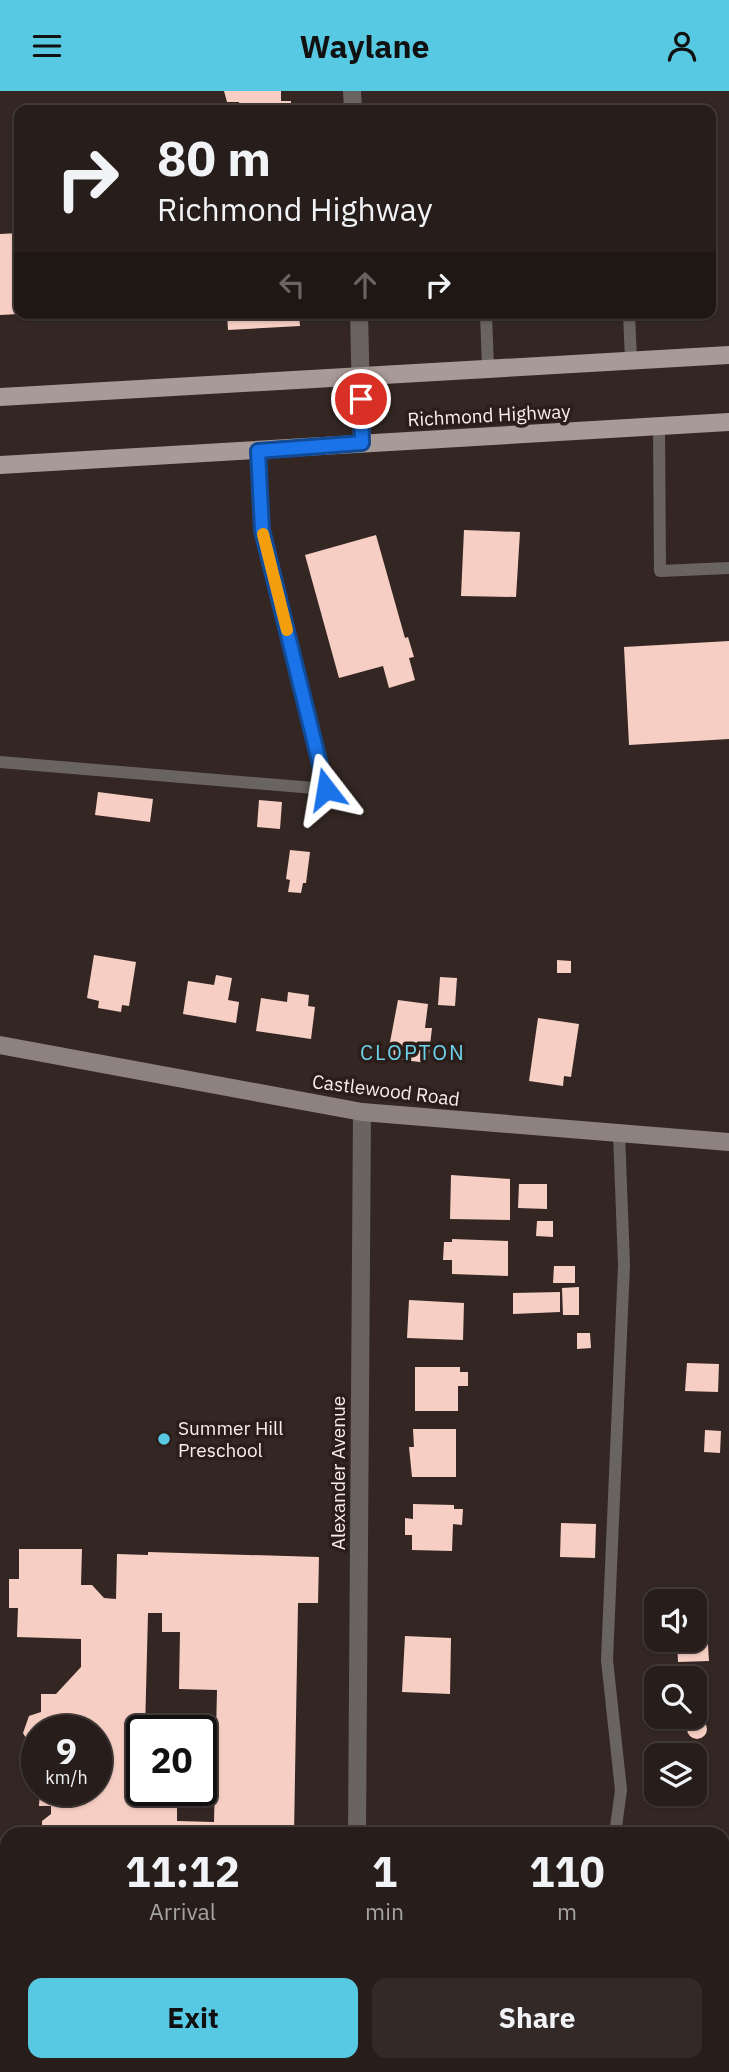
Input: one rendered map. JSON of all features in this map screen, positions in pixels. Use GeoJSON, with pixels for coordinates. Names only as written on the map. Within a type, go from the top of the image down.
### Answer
{"type":"FeatureCollection","features":[{"type":"Feature","properties":{"kind":"main road"},"geometry":{"type":"LineString","coordinates":[[0,397],[729,355]]}},
{"type":"Feature","properties":{"kind":"main road","name":"Richmond Highway"},"geometry":{"type":"LineString","coordinates":[[0,465],[729,422]]}},
{"type":"Feature","properties":{"kind":"street"},"geometry":{"type":"LineString","coordinates":[[359,319],[362,443]]}},
{"type":"Feature","properties":{"kind":"street","name":"Castlewood Road"},"geometry":{"type":"LineString","coordinates":[[0,1045],[362,1112],[729,1142]]}},
{"type":"Feature","properties":{"kind":"street","name":"Alexander Avenue"},"geometry":{"type":"LineString","coordinates":[[357,1827],[362,1112]]}},
{"type":"Feature","properties":{"kind":"lane"},"geometry":{"type":"LineString","coordinates":[[486,319],[488,369]]}},
{"type":"Feature","properties":{"kind":"lane"},"geometry":{"type":"LineString","coordinates":[[629,319],[631,360]]}},
{"type":"Feature","properties":{"kind":"lane"},"geometry":{"type":"LineString","coordinates":[[659,426],[660,571],[729,568]]}},
{"type":"Feature","properties":{"kind":"lane"},"geometry":{"type":"LineString","coordinates":[[0,762],[326,789],[262,530],[258,451]]}},
{"type":"Feature","properties":{"kind":"lane"},"geometry":{"type":"LineString","coordinates":[[616,1827],[621,1790],[607,1660],[624,1265],[619,1133]]}},
{"type":"Feature","properties":{"kind":"building"},"geometry":{"type":"Polygon","coordinates":[[[224,91],[281,91],[281,101],[291,101],[291,105],[239,105],[239,102],[227,102],[224,91]]]}},
{"type":"Feature","properties":{"kind":"building"},"geometry":{"type":"Polygon","coordinates":[[[14,233],[14,314],[0,315],[0,234],[14,233]]]}},
{"type":"Feature","properties":{"kind":"building"},"geometry":{"type":"Polygon","coordinates":[[[227,319],[299,319],[300,326],[228,330],[227,319]]]}},
{"type":"Feature","properties":{"kind":"building"},"geometry":{"type":"Polygon","coordinates":[[[464,530],[520,532],[516,597],[461,596],[464,530]]]}},
{"type":"Feature","properties":{"kind":"building"},"geometry":{"type":"Polygon","coordinates":[[[376,535],[405,638],[408,637],[414,657],[409,658],[415,680],[389,688],[383,666],[339,678],[305,555],[376,535]]]}},
{"type":"Feature","properties":{"kind":"building"},"geometry":{"type":"Polygon","coordinates":[[[729,641],[729,739],[629,745],[624,647],[729,641]]]}},
{"type":"Feature","properties":{"kind":"building"},"geometry":{"type":"Polygon","coordinates":[[[98,792],[153,799],[150,822],[95,815],[98,792]]]}},
{"type":"Feature","properties":{"kind":"building"},"geometry":{"type":"Polygon","coordinates":[[[259,800],[282,802],[280,829],[257,827],[259,800]]]}},
{"type":"Feature","properties":{"kind":"building"},"geometry":{"type":"Polygon","coordinates":[[[290,850],[310,852],[306,883],[303,883],[301,893],[288,892],[290,880],[286,879],[290,850]]]}},
{"type":"Feature","properties":{"kind":"building"},"geometry":{"type":"Polygon","coordinates":[[[94,955],[136,962],[129,1006],[122,1005],[121,1012],[98,1008],[99,1001],[87,998],[94,955]]]}},
{"type":"Feature","properties":{"kind":"building"},"geometry":{"type":"Polygon","coordinates":[[[557,960],[571,961],[571,973],[557,973],[557,960]]]}},
{"type":"Feature","properties":{"kind":"building"},"geometry":{"type":"Polygon","coordinates":[[[216,975],[232,978],[228,1000],[239,1002],[236,1023],[183,1014],[188,981],[214,985],[216,975]]]}},
{"type":"Feature","properties":{"kind":"building"},"geometry":{"type":"Polygon","coordinates":[[[440,977],[457,978],[455,1006],[438,1005],[440,977]]]}},
{"type":"Feature","properties":{"kind":"building"},"geometry":{"type":"Polygon","coordinates":[[[288,992],[309,995],[308,1006],[315,1007],[311,1039],[256,1031],[261,998],[287,1002],[288,992]]]}},
{"type":"Feature","properties":{"kind":"building"},"geometry":{"type":"Polygon","coordinates":[[[398,1000],[428,1004],[425,1028],[432,1028],[428,1063],[387,1058],[398,1000]]]}},
{"type":"Feature","properties":{"kind":"building"},"geometry":{"type":"Polygon","coordinates":[[[538,1018],[579,1024],[571,1077],[564,1076],[563,1086],[529,1081],[538,1018]]]}},
{"type":"Feature","properties":{"kind":"building"},"geometry":{"type":"Polygon","coordinates":[[[451,1175],[510,1179],[510,1220],[450,1219],[451,1175]]]}},
{"type":"Feature","properties":{"kind":"building"},"geometry":{"type":"Polygon","coordinates":[[[519,1184],[547,1184],[547,1209],[518,1208],[519,1184]]]}},
{"type":"Feature","properties":{"kind":"building"},"geometry":{"type":"Polygon","coordinates":[[[537,1221],[553,1221],[553,1237],[536,1236],[537,1221]]]}},
{"type":"Feature","properties":{"kind":"building"},"geometry":{"type":"Polygon","coordinates":[[[452,1239],[508,1241],[508,1276],[452,1274],[452,1260],[443,1260],[444,1242],[452,1242],[452,1239]]]}},
{"type":"Feature","properties":{"kind":"building"},"geometry":{"type":"Polygon","coordinates":[[[554,1266],[575,1266],[575,1283],[553,1283],[554,1266]]]}},
{"type":"Feature","properties":{"kind":"building"},"geometry":{"type":"Polygon","coordinates":[[[579,1287],[579,1315],[563,1315],[562,1288],[579,1287]]]}},
{"type":"Feature","properties":{"kind":"building"},"geometry":{"type":"Polygon","coordinates":[[[560,1292],[560,1312],[513,1314],[513,1293],[560,1292]]]}},
{"type":"Feature","properties":{"kind":"building"},"geometry":{"type":"Polygon","coordinates":[[[409,1300],[464,1303],[463,1340],[407,1338],[409,1300]]]}},
{"type":"Feature","properties":{"kind":"building"},"geometry":{"type":"Polygon","coordinates":[[[577,1333],[590,1333],[591,1348],[577,1349],[577,1333]]]}},
{"type":"Feature","properties":{"kind":"building"},"geometry":{"type":"Polygon","coordinates":[[[687,1363],[719,1364],[718,1392],[685,1391],[687,1363]]]}},
{"type":"Feature","properties":{"kind":"building"},"geometry":{"type":"Polygon","coordinates":[[[415,1367],[460,1367],[460,1372],[468,1372],[468,1386],[458,1386],[458,1411],[415,1411],[415,1367]]]}},
{"type":"Feature","properties":{"kind":"building"},"geometry":{"type":"Polygon","coordinates":[[[413,1429],[456,1429],[456,1477],[412,1477],[409,1447],[414,1447],[413,1429]]]}},
{"type":"Feature","properties":{"kind":"building"},"geometry":{"type":"Polygon","coordinates":[[[705,1430],[721,1431],[720,1453],[704,1452],[705,1430]]]}},
{"type":"Feature","properties":{"kind":"building"},"geometry":{"type":"Polygon","coordinates":[[[413,1504],[454,1505],[454,1509],[463,1509],[462,1525],[453,1524],[452,1551],[412,1550],[412,1535],[405,1535],[405,1518],[413,1519],[413,1504]]]}},
{"type":"Feature","properties":{"kind":"building"},"geometry":{"type":"Polygon","coordinates":[[[561,1523],[596,1524],[595,1558],[560,1557],[561,1523]]]}},
{"type":"Feature","properties":{"kind":"building"},"geometry":{"type":"Polygon","coordinates":[[[19,1549],[82,1549],[81,1585],[92,1585],[104,1598],[116,1599],[117,1554],[148,1555],[148,1552],[319,1557],[318,1603],[298,1603],[294,1827],[42,1827],[42,1821],[51,1814],[51,1806],[112,1806],[112,1715],[32,1715],[41,1712],[41,1694],[56,1694],[81,1667],[81,1639],[17,1637],[18,1608],[9,1608],[9,1579],[19,1579],[19,1549]]]}},
{"type":"Feature","properties":{"kind":"building"},"geometry":{"type":"Polygon","coordinates":[[[707,1630],[709,1661],[678,1662],[678,1652],[707,1652],[707,1630]]]}},
{"type":"Feature","properties":{"kind":"building"},"geometry":{"type":"Polygon","coordinates":[[[405,1636],[451,1638],[450,1694],[402,1692],[405,1636]]]}},
{"type":"Feature","properties":{"kind":"building"},"geometry":{"type":"Polygon","coordinates":[[[687,1729],[707,1729],[704,1736],[697,1739],[688,1733],[687,1729]]]}},
{"type":"Feature","properties":{"kind":"slow traffic"},"geometry":{"type":"LineString","coordinates":[[263,534],[287,630]]}},
{"type":"Feature","properties":{"kind":"place","name":"Summer Hill Preschool"},"geometry":{"type":"Point","coordinates":[164,1439]}},
{"type":"Feature","properties":{"kind":"district","name":"CLOPTON"},"geometry":{"type":"Point","coordinates":[413,1053]}},
{"type":"Feature","properties":{"kind":"route"},"geometry":{"type":"LineString","coordinates":[[326,789],[262,530],[258,451],[362,443],[361,399]]}}]}
